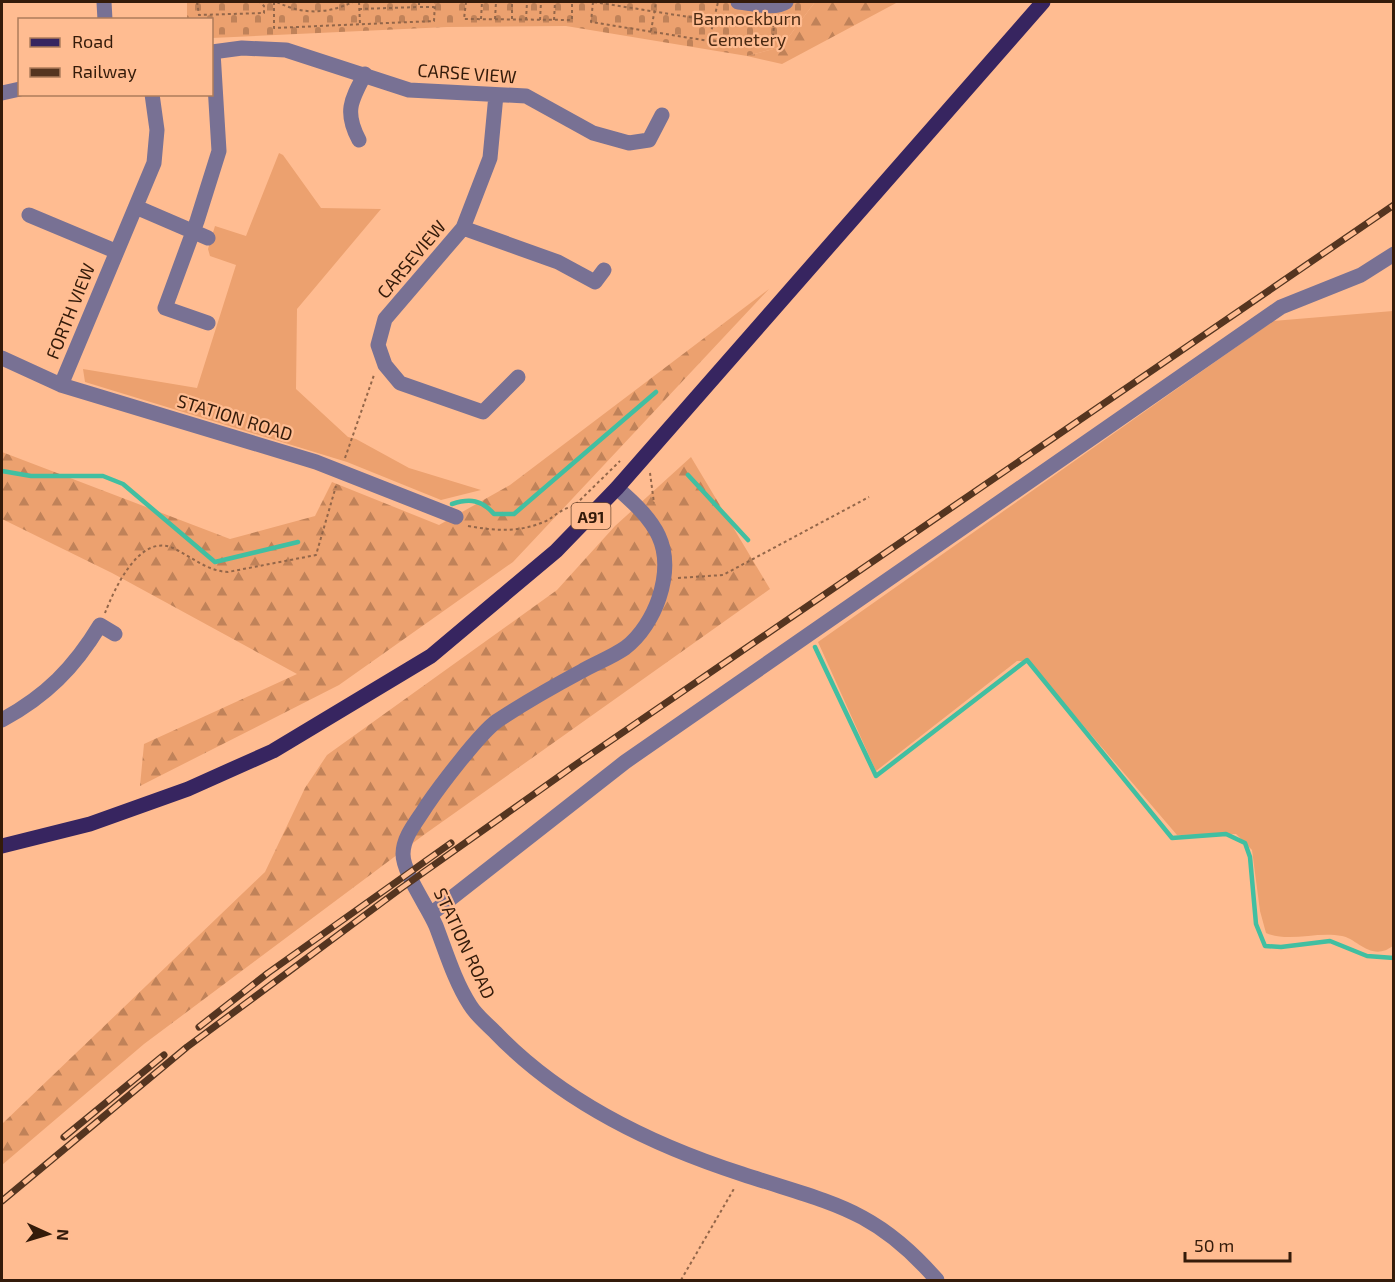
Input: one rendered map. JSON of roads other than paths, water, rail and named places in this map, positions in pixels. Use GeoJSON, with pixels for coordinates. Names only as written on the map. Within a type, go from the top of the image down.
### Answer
{"type":"FeatureCollection","features":[{"type":"Feature","properties":{"kind":"main road","name":"A91"},"geometry":{"type":"LineString","coordinates":[[2,846],[90,824],[188,789],[273,751],[430,656],[556,551],[617,488],[1043,2]]}},
{"type":"Feature","properties":{"kind":"street"},"geometry":{"type":"LineString","coordinates":[[104,2],[105,18]]}},
{"type":"Feature","properties":{"kind":"street"},"geometry":{"type":"LineString","coordinates":[[738,2],[781,3]]}},
{"type":"Feature","properties":{"kind":"street","name":"CARSE VIEW"},"geometry":{"type":"LineString","coordinates":[[213,52],[242,48],[286,50],[409,90],[526,96],[592,133],[629,143],[649,140],[662,116]]}},
{"type":"Feature","properties":{"kind":"street"},"geometry":{"type":"LineString","coordinates":[[208,323],[165,308],[219,151],[213,66]]}},
{"type":"Feature","properties":{"kind":"street"},"geometry":{"type":"LineString","coordinates":[[359,140],[351,125],[350,101],[365,74]]}},
{"type":"Feature","properties":{"kind":"street"},"geometry":{"type":"LineString","coordinates":[[2,93],[18,89]]}},
{"type":"Feature","properties":{"kind":"street","name":"CARSEVIEW"},"geometry":{"type":"LineString","coordinates":[[496,95],[490,158],[463,228],[385,319],[378,345],[385,365],[400,383],[483,412],[519,377]]}},
{"type":"Feature","properties":{"kind":"street","name":"FORTH VIEW"},"geometry":{"type":"LineString","coordinates":[[61,385],[115,251],[154,163],[158,146],[152,96]]}},
{"type":"Feature","properties":{"kind":"street"},"geometry":{"type":"LineString","coordinates":[[136,207],[208,238]]}},
{"type":"Feature","properties":{"kind":"street","name":"FORTH VIEW"},"geometry":{"type":"LineString","coordinates":[[29,215],[115,251]]}},
{"type":"Feature","properties":{"kind":"street","name":"CARSEVIEW"},"geometry":{"type":"LineString","coordinates":[[463,228],[558,262],[595,282]]}},
{"type":"Feature","properties":{"kind":"street"},"geometry":{"type":"LineString","coordinates":[[431,914],[626,762],[953,532],[1281,307],[1361,274],[1394,254]]}},
{"type":"Feature","properties":{"kind":"street","name":"STATION ROAD"},"geometry":{"type":"LineString","coordinates":[[2,358],[61,385],[341,471],[456,517]]}},
{"type":"Feature","properties":{"kind":"street","name":"STATION ROAD"},"geometry":{"type":"LineString","coordinates":[[617,488],[644,512],[654,526],[663,548],[666,576],[654,615],[627,647],[494,723],[437,790],[408,836],[403,855],[470,1006],[505,1042],[535,1068],[587,1105],[648,1137],[742,1174],[833,1202],[861,1214],[913,1252],[937,1281]]}},
{"type":"Feature","properties":{"kind":"street"},"geometry":{"type":"LineString","coordinates":[[2,720],[32,704],[81,657],[100,626],[115,634]]}},
{"type":"Feature","properties":{"kind":"waterway"},"geometry":{"type":"LineString","coordinates":[[452,504],[470,501],[480,503],[494,514],[514,514],[656,392]]}},
{"type":"Feature","properties":{"kind":"waterway"},"geometry":{"type":"LineString","coordinates":[[2,471],[31,476],[103,476],[123,484],[215,562],[298,542]]}},
{"type":"Feature","properties":{"kind":"waterway"},"geometry":{"type":"LineString","coordinates":[[688,475],[748,540]]}},
{"type":"Feature","properties":{"kind":"waterway"},"geometry":{"type":"LineString","coordinates":[[815,647],[876,776],[1027,660],[1172,838],[1226,834],[1245,843],[1250,857],[1256,924],[1265,946],[1281,947],[1330,941],[1367,956],[1394,958]]}},
{"type":"Feature","properties":{"kind":"railway"},"geometry":{"type":"LineString","coordinates":[[2,1201],[187,1047],[400,889],[578,763],[1394,205]]}},
{"type":"Feature","properties":{"kind":"railway"},"geometry":{"type":"LineString","coordinates":[[199,1027],[268,973],[451,843]]}},
{"type":"Feature","properties":{"kind":"railway"},"geometry":{"type":"LineString","coordinates":[[64,1137],[164,1055]]}},
{"type":"Feature","properties":{"kind":"park label","name":"Bannockburn Cemetery"},"geometry":{"type":"Point","coordinates":[747,28]}}]}
